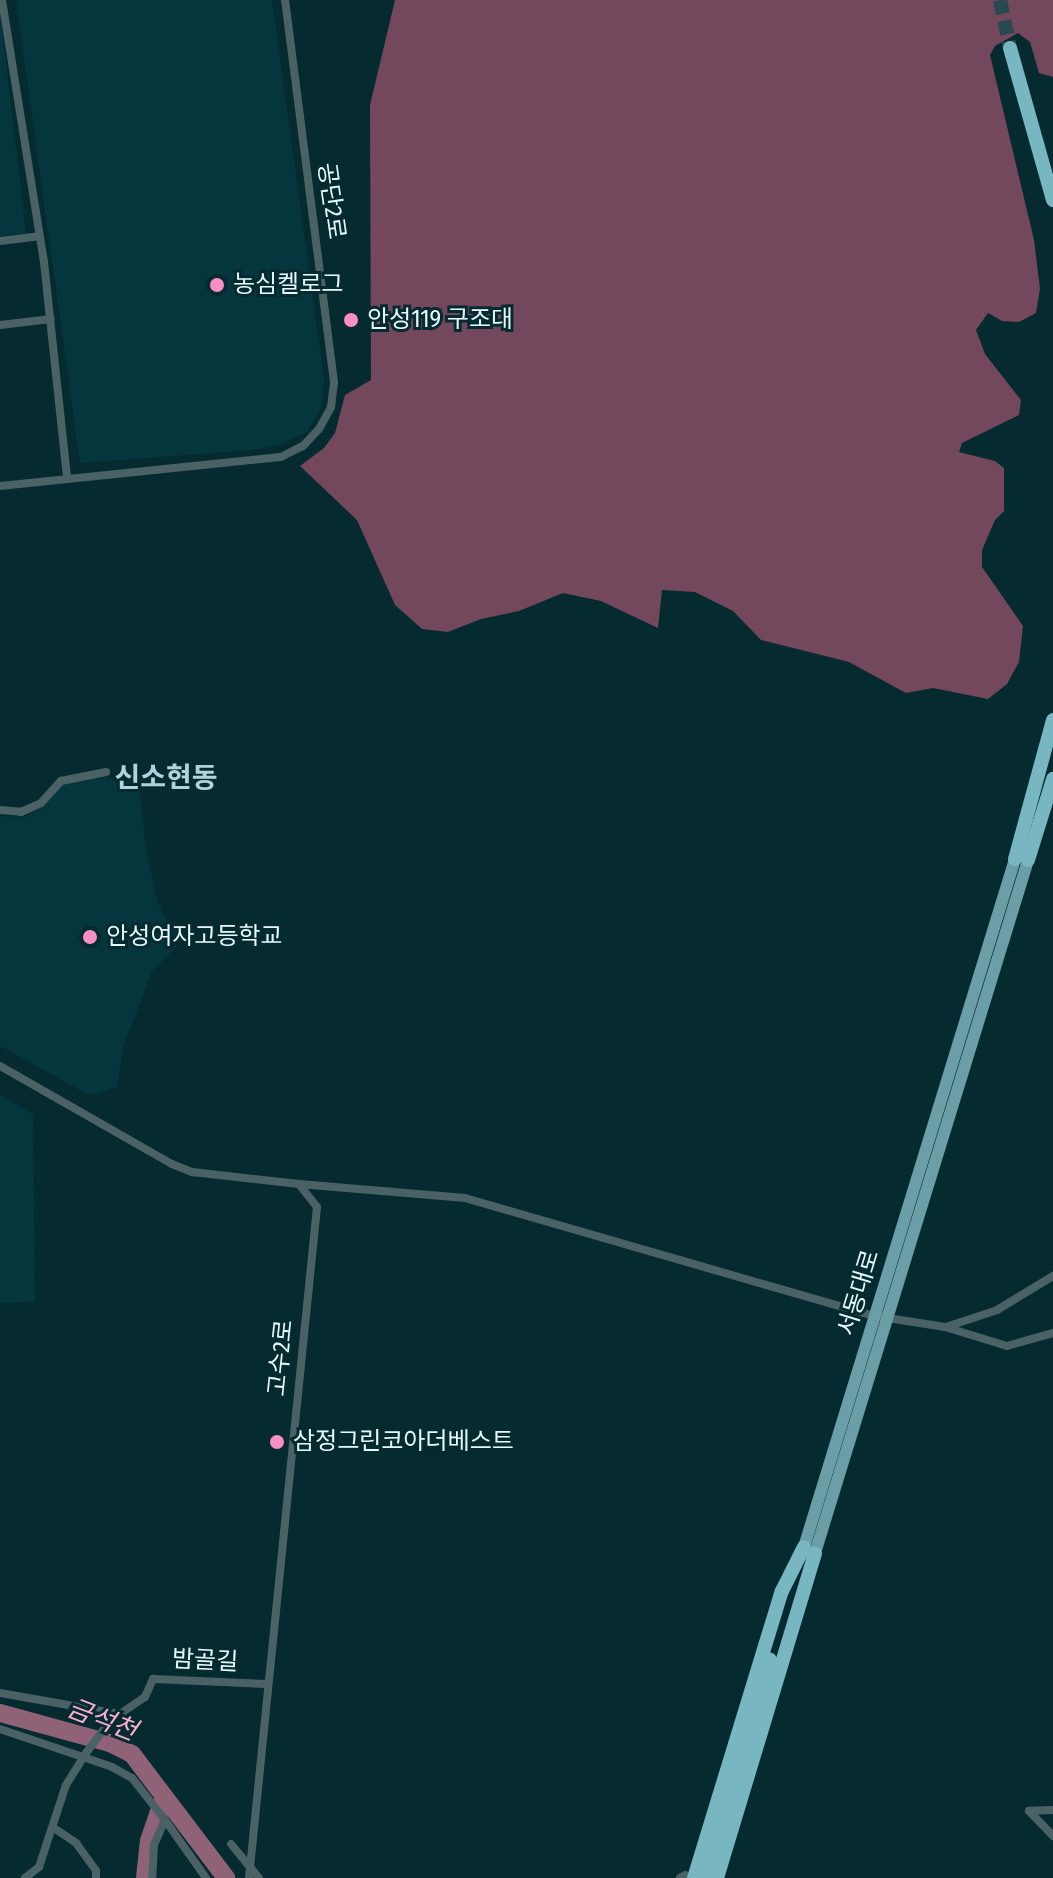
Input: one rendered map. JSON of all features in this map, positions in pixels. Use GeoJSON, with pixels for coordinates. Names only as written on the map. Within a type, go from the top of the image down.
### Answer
{"type":"FeatureCollection","features":[{"type":"Feature","properties":{"kind":"highway"},"geometry":{"type":"LineString","coordinates":[[1010,48],[1053,200]]}},
{"type":"Feature","properties":{"kind":"highway","name":"서동대로"},"geometry":{"type":"LineString","coordinates":[[1022,859],[1053,720]]}},
{"type":"Feature","properties":{"kind":"highway","name":"서동대로"},"geometry":{"type":"LineString","coordinates":[[1022,859],[1053,779]]}},
{"type":"Feature","properties":{"kind":"highway"},"geometry":{"type":"LineString","coordinates":[[686,1877],[782,1591],[810,1550]]}},
{"type":"Feature","properties":{"kind":"highway"},"geometry":{"type":"LineString","coordinates":[[727,1878],[781,1695],[810,1550]]}},
{"type":"Feature","properties":{"kind":"highway","name":"서동대로"},"geometry":{"type":"LineString","coordinates":[[705,1878],[810,1550]]}},
{"type":"Feature","properties":{"kind":"highway","name":"서동대로"},"geometry":{"type":"LineString","coordinates":[[717,1878],[810,1550]]}},
{"type":"Feature","properties":{"kind":"main road","name":"서동대로"},"geometry":{"type":"LineString","coordinates":[[810,1550],[1022,859]]}},
{"type":"Feature","properties":{"kind":"street"},"geometry":{"type":"LineString","coordinates":[[2,0],[51,319],[67,477]]}},
{"type":"Feature","properties":{"kind":"street","name":"공단2로"},"geometry":{"type":"LineString","coordinates":[[0,486],[281,457],[303,446],[331,407],[334,382],[285,0]]}},
{"type":"Feature","properties":{"kind":"street"},"geometry":{"type":"LineString","coordinates":[[0,241],[39,236]]}},
{"type":"Feature","properties":{"kind":"street"},"geometry":{"type":"LineString","coordinates":[[0,325],[51,319]]}},
{"type":"Feature","properties":{"kind":"street"},"geometry":{"type":"LineString","coordinates":[[0,810],[21,812],[41,803],[61,781],[106,772]]}},
{"type":"Feature","properties":{"kind":"street"},"geometry":{"type":"LineString","coordinates":[[0,1066],[192,1172],[465,1198],[881,1318],[945,1327],[1007,1346],[1053,1333]]}},
{"type":"Feature","properties":{"kind":"street","name":"고수2로"},"geometry":{"type":"LineString","coordinates":[[249,1878],[317,1207],[299,1184]]}},
{"type":"Feature","properties":{"kind":"street"},"geometry":{"type":"LineString","coordinates":[[945,1327],[997,1310],[1053,1276]]}},
{"type":"Feature","properties":{"kind":"street","name":"밤골길"},"geometry":{"type":"LineString","coordinates":[[25,1878],[39,1867],[66,1785],[85,1755],[115,1717],[145,1697],[153,1679],[267,1684]]}},
{"type":"Feature","properties":{"kind":"street"},"geometry":{"type":"LineString","coordinates":[[0,1693],[115,1717]]}},
{"type":"Feature","properties":{"kind":"street"},"geometry":{"type":"LineString","coordinates":[[0,1729],[85,1755],[132,1778],[206,1878]]}},
{"type":"Feature","properties":{"kind":"street"},"geometry":{"type":"LineString","coordinates":[[1053,1810],[1029,1811],[1053,1836]]}},
{"type":"Feature","properties":{"kind":"street"},"geometry":{"type":"LineString","coordinates":[[152,1878],[154,1845],[164,1819]]}},
{"type":"Feature","properties":{"kind":"street"},"geometry":{"type":"LineString","coordinates":[[54,1828],[76,1843],[96,1871],[96,1878]]}},
{"type":"Feature","properties":{"kind":"street"},"geometry":{"type":"LineString","coordinates":[[231,1844],[259,1878]]}},
{"type":"Feature","properties":{"kind":"shaded area"},"geometry":{"type":"Polygon","coordinates":[[[16,0],[272,0],[324,379],[321,408],[307,432],[280,445],[253,450],[80,463],[16,0]]]}},
{"type":"Feature","properties":{"kind":"shaded area"},"geometry":{"type":"Polygon","coordinates":[[[395,0],[1053,0],[1053,77],[1039,73],[1030,42],[1018,33],[995,46],[990,55],[1034,240],[1040,289],[1036,313],[1019,322],[1002,321],[988,313],[976,330],[985,354],[1021,400],[1019,415],[962,443],[959,452],[995,461],[1004,468],[1004,511],[995,520],[982,550],[982,567],[1023,626],[1019,662],[1007,684],[988,699],[933,688],[906,693],[849,662],[761,640],[733,611],[695,592],[662,590],[658,628],[601,601],[563,593],[519,611],[481,619],[448,632],[422,629],[395,605],[357,520],[300,466],[324,448],[335,433],[345,395],[371,380],[370,105],[395,0]]]}},
{"type":"Feature","properties":{"kind":"shaded area"},"geometry":{"type":"Polygon","coordinates":[[[0,11],[26,233],[0,236],[0,11]]]}},
{"type":"Feature","properties":{"kind":"shaded area","name":"안성여자고등학교"},"geometry":{"type":"Polygon","coordinates":[[[138,776],[146,849],[158,903],[166,920],[184,926],[176,947],[152,971],[123,1048],[117,1087],[89,1095],[0,1046],[0,816],[24,817],[44,807],[61,781],[138,776]]]}},
{"type":"Feature","properties":{"kind":"shaded area"},"geometry":{"type":"Polygon","coordinates":[[[0,1094],[33,1114],[35,1302],[0,1303],[0,1094]]]}},
{"type":"Feature","properties":{"kind":"waterway","name":"금석천"},"geometry":{"type":"LineString","coordinates":[[0,1713],[110,1743],[132,1754],[226,1878]]}},
{"type":"Feature","properties":{"kind":"waterway"},"geometry":{"type":"LineString","coordinates":[[145,1878],[149,1841],[164,1797]]}},
{"type":"Feature","properties":{"kind":"tunnel"},"geometry":{"type":"LineString","coordinates":[[1000,0],[1010,48]]}},
{"type":"Feature","properties":{"kind":"place","name":"농심켈로그"},"geometry":{"type":"Point","coordinates":[217,285]}},
{"type":"Feature","properties":{"kind":"place","name":"안성119 구조대"},"geometry":{"type":"Point","coordinates":[351,320]}},
{"type":"Feature","properties":{"kind":"place","name":"안성여자고등학교"},"geometry":{"type":"Point","coordinates":[90,937]}},
{"type":"Feature","properties":{"kind":"place","name":"삼정그린코아더베스트"},"geometry":{"type":"Point","coordinates":[277,1442]}},
{"type":"Feature","properties":{"kind":"district","name":"신소현동"},"geometry":{"type":"Point","coordinates":[166,778]}}]}
